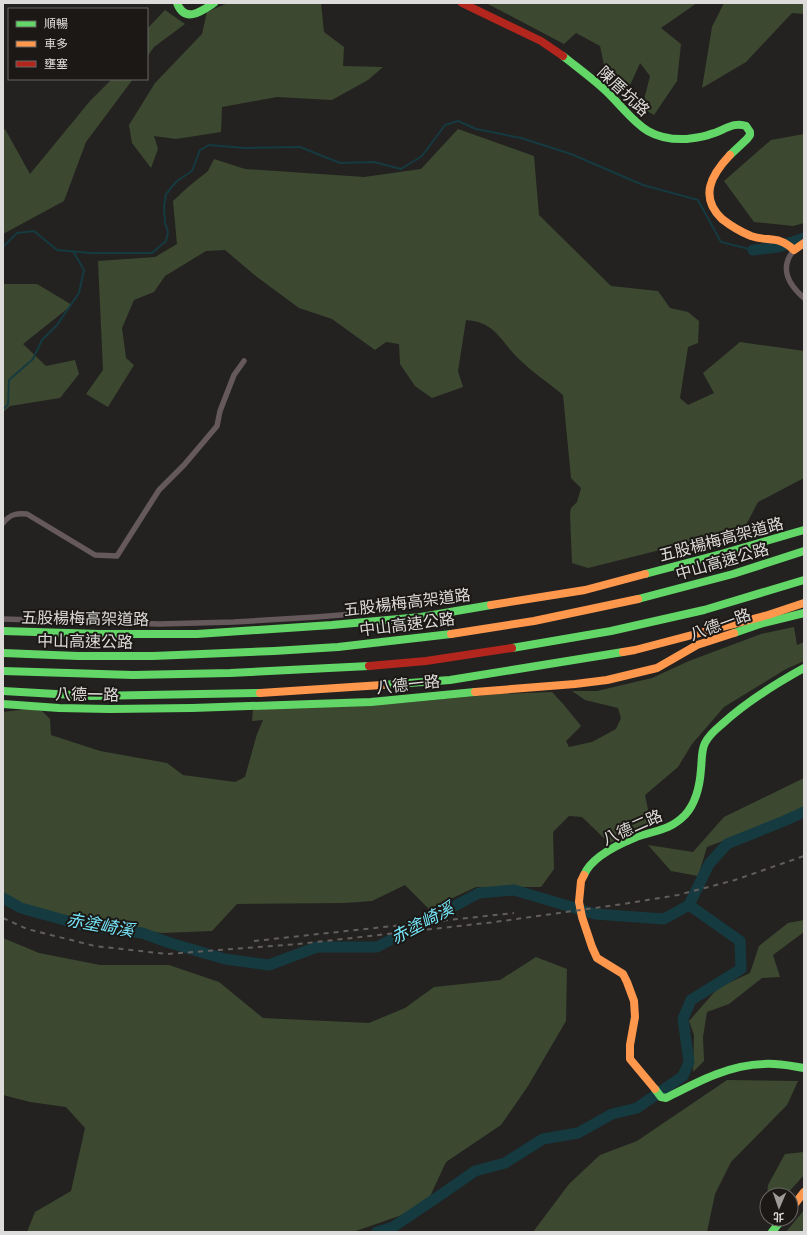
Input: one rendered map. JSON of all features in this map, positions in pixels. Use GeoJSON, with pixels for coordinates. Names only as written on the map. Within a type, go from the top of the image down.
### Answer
{"type":"FeatureCollection","features":[{"type":"Feature","properties":{"kind":"main road"},"geometry":{"type":"LineString","coordinates":[[177,3],[184,12],[192,15],[198,14],[214,3]]}},
{"type":"Feature","properties":{"kind":"main road","name":"陳厝坑路"},"geometry":{"type":"LineString","coordinates":[[462,3],[481,14],[502,21],[542,42],[609,93],[635,122],[647,131],[663,136],[681,139],[710,135],[724,130],[732,125],[742,124],[746,126],[749,129],[750,134],[748,138],[739,145],[718,169],[711,183],[709,195],[711,205],[718,215],[728,224],[741,231],[752,236],[778,239],[794,249]]}},
{"type":"Feature","properties":{"kind":"main road"},"geometry":{"type":"LineString","coordinates":[[794,249],[804,243]]}},
{"type":"Feature","properties":{"kind":"main road","name":"五股楊梅高架道路"},"geometry":{"type":"LineString","coordinates":[[3,631],[100,634],[197,634],[332,625],[421,617],[585,590],[721,554],[804,530]]}},
{"type":"Feature","properties":{"kind":"main road","name":"中山高速公路"},"geometry":{"type":"LineString","coordinates":[[3,653],[78,656],[154,656],[274,651],[338,646],[464,632],[534,621],[630,601],[733,574],[804,551]]}},
{"type":"Feature","properties":{"kind":"main road","name":"中山高速公路"},"geometry":{"type":"LineString","coordinates":[[3,671],[133,675],[230,674],[350,668],[426,661],[611,631],[704,610],[804,580]]}},
{"type":"Feature","properties":{"kind":"main road"},"geometry":{"type":"LineString","coordinates":[[3,691],[91,696],[273,693],[450,680],[635,650],[768,615],[804,603]]}},
{"type":"Feature","properties":{"kind":"main road","name":"八德一路"},"geometry":{"type":"LineString","coordinates":[[3,704],[59,708],[110,709],[371,702],[575,684],[607,680],[657,668],[697,645],[760,624],[804,613]]}},
{"type":"Feature","properties":{"kind":"main road","name":"八德二路"},"geometry":{"type":"LineString","coordinates":[[804,668],[774,685],[733,714],[711,734],[705,743],[702,755],[699,787],[692,805],[686,814],[670,827],[634,838],[603,854],[586,870],[581,881],[579,902],[582,917],[597,958],[623,974],[634,1001],[635,1017],[630,1045],[630,1059],[661,1097],[666,1098],[704,1078],[722,1071],[743,1066],[777,1063],[804,1068]]}},
{"type":"Feature","properties":{"kind":"street"},"geometry":{"type":"LineString","coordinates":[[794,249],[788,259],[786,271],[792,286],[804,298]]}},
{"type":"Feature","properties":{"kind":"street"},"geometry":{"type":"LineString","coordinates":[[3,522],[9,516],[18,513],[27,514],[95,555],[117,556],[159,490],[184,465],[217,426],[220,411],[234,375],[244,361]]}},
{"type":"Feature","properties":{"kind":"street"},"geometry":{"type":"LineString","coordinates":[[3,619],[159,624],[234,622],[353,614],[458,596]]}},
{"type":"Feature","properties":{"kind":"green space"},"geometry":{"type":"Polygon","coordinates":[[[228,3],[321,3],[324,32],[344,47],[343,66],[383,67],[368,80],[332,100],[277,97],[222,107],[221,132],[176,139],[154,136],[158,149],[151,168],[132,143],[129,125],[155,83],[202,34],[207,12],[228,3]]]}},
{"type":"Feature","properties":{"kind":"green space"},"geometry":{"type":"Polygon","coordinates":[[[486,3],[697,3],[661,28],[681,44],[677,81],[654,115],[642,108],[650,76],[640,63],[631,83],[620,98],[605,70],[600,46],[576,33],[564,44],[486,3]]]}},
{"type":"Feature","properties":{"kind":"green space"},"geometry":{"type":"Polygon","coordinates":[[[724,3],[804,3],[804,14],[792,13],[746,62],[702,88],[712,27],[724,3]]]}},
{"type":"Feature","properties":{"kind":"green space"},"geometry":{"type":"Polygon","coordinates":[[[165,10],[185,24],[154,47],[148,56],[148,28],[165,10]]]}},
{"type":"Feature","properties":{"kind":"green space"},"geometry":{"type":"Polygon","coordinates":[[[111,80],[132,80],[86,142],[64,201],[3,234],[3,130],[5,129],[30,174],[90,101],[111,80]]]}},
{"type":"Feature","properties":{"kind":"green space"},"geometry":{"type":"Polygon","coordinates":[[[458,129],[534,156],[539,215],[611,286],[658,291],[670,308],[688,312],[699,321],[698,343],[688,347],[680,398],[688,405],[714,393],[703,373],[740,342],[804,351],[804,478],[758,502],[746,525],[672,547],[588,568],[572,563],[570,514],[571,508],[577,502],[581,488],[571,478],[563,395],[524,364],[491,328],[484,324],[466,320],[458,371],[463,387],[432,398],[415,386],[400,364],[399,344],[386,342],[375,350],[332,319],[299,308],[257,277],[225,250],[206,251],[165,276],[154,292],[134,300],[122,328],[126,358],[134,365],[108,407],[86,394],[103,370],[98,261],[155,257],[177,244],[173,201],[208,171],[214,159],[245,169],[364,177],[421,169],[458,129]]]}},
{"type":"Feature","properties":{"kind":"green space"},"geometry":{"type":"Polygon","coordinates":[[[804,134],[804,223],[793,226],[754,222],[724,181],[771,140],[804,134]]]}},
{"type":"Feature","properties":{"kind":"green space"},"geometry":{"type":"Polygon","coordinates":[[[3,284],[37,284],[72,305],[23,344],[46,366],[75,360],[79,374],[60,398],[10,406],[3,412],[3,284]]]}},
{"type":"Feature","properties":{"kind":"green space"},"geometry":{"type":"Polygon","coordinates":[[[794,627],[797,645],[804,642],[804,661],[786,669],[724,707],[692,744],[678,767],[645,795],[651,824],[609,843],[582,817],[569,816],[553,832],[554,869],[541,887],[476,887],[429,909],[405,885],[372,901],[345,903],[237,904],[212,931],[162,933],[78,921],[3,899],[3,712],[27,709],[42,711],[50,719],[51,735],[100,751],[167,763],[183,775],[235,782],[245,777],[257,734],[263,720],[252,721],[253,709],[402,703],[498,694],[552,692],[581,726],[566,741],[569,747],[592,742],[616,729],[621,718],[618,708],[585,700],[572,691],[597,691],[652,678],[689,661],[761,634],[794,627]]]}},
{"type":"Feature","properties":{"kind":"green space"},"geometry":{"type":"Polygon","coordinates":[[[804,778],[804,810],[707,847],[698,876],[671,871],[648,845],[693,852],[724,817],[804,778]]]}},
{"type":"Feature","properties":{"kind":"green space"},"geometry":{"type":"Polygon","coordinates":[[[804,920],[804,932],[773,955],[780,977],[762,978],[729,1004],[707,1012],[703,1037],[704,1061],[693,1072],[694,1035],[689,1021],[718,988],[750,973],[759,946],[788,923],[804,920]]]}},
{"type":"Feature","properties":{"kind":"green space"},"geometry":{"type":"Polygon","coordinates":[[[3,938],[39,953],[100,965],[169,965],[219,982],[263,1018],[369,1023],[405,1008],[434,987],[500,980],[536,957],[567,969],[566,1021],[528,1086],[501,1125],[446,1162],[425,1207],[353,1232],[27,1232],[35,1212],[71,1191],[85,1128],[66,1107],[30,1102],[3,1095],[3,938]]]}},
{"type":"Feature","properties":{"kind":"green space"},"geometry":{"type":"Polygon","coordinates":[[[727,1080],[798,1081],[787,1105],[731,1162],[715,1194],[707,1232],[533,1232],[569,1184],[600,1155],[637,1141],[727,1080]]]}},
{"type":"Feature","properties":{"kind":"green space"},"geometry":{"type":"Polygon","coordinates":[[[804,1152],[804,1175],[793,1187],[768,1187],[768,1185],[785,1154],[804,1152]]]}},
{"type":"Feature","properties":{"kind":"green space"},"geometry":{"type":"Polygon","coordinates":[[[804,1210],[804,1232],[786,1232],[790,1227],[799,1227],[799,1216],[804,1210]]]}},
{"type":"Feature","properties":{"kind":"waterway"},"geometry":{"type":"LineString","coordinates":[[3,247],[17,233],[34,231],[57,250],[91,253],[152,253],[166,241],[168,232],[165,223],[164,206],[166,194],[177,181],[192,171],[200,150],[209,145],[245,148],[300,147],[340,163],[374,162],[401,169],[422,156],[445,125],[458,121],[476,129],[521,138],[571,154],[643,185],[698,200],[721,242],[753,250]]}},
{"type":"Feature","properties":{"kind":"waterway"},"geometry":{"type":"LineString","coordinates":[[753,250],[778,247],[804,238]]}},
{"type":"Feature","properties":{"kind":"waterway"},"geometry":{"type":"LineString","coordinates":[[3,409],[8,405],[9,380],[33,359],[42,340],[57,325],[79,293],[84,270],[73,251]]}},
{"type":"Feature","properties":{"kind":"waterway","name":"赤塗崎溪"},"geometry":{"type":"LineString","coordinates":[[3,898],[21,908],[82,925],[142,933],[225,959],[269,965],[317,947],[377,947],[479,893],[514,890],[595,914],[664,919],[689,905],[709,864],[727,844],[804,812]]}},
{"type":"Feature","properties":{"kind":"waterway"},"geometry":{"type":"LineString","coordinates":[[377,1232],[393,1227],[475,1171],[505,1163],[543,1139],[578,1133],[612,1114],[637,1108],[683,1076],[689,1062],[683,1019],[691,1000],[741,969],[740,941],[689,905]]}},
{"type":"Feature","properties":{"kind":"railway"},"geometry":{"type":"LineString","coordinates":[[3,918],[27,929],[95,946],[167,954],[298,944],[495,922],[678,895],[735,880],[804,856]]}},
{"type":"Feature","properties":{"kind":"railway"},"geometry":{"type":"LineString","coordinates":[[254,941],[514,913]]}},
{"type":"Feature","properties":{"kind":"traffic: fast"},"geometry":{"type":"LineString","coordinates":[[177,3],[184,13],[189,14],[199,12],[214,3]]}},
{"type":"Feature","properties":{"kind":"traffic: fast"},"geometry":{"type":"LineString","coordinates":[[563,56],[606,91],[632,119],[649,132],[672,139],[687,139],[705,136],[737,125],[746,126],[750,132],[750,135],[730,155]]}},
{"type":"Feature","properties":{"kind":"traffic: fast"},"geometry":{"type":"LineString","coordinates":[[645,574],[804,530]]}},
{"type":"Feature","properties":{"kind":"traffic: fast"},"geometry":{"type":"LineString","coordinates":[[638,599],[733,574],[804,551]]}},
{"type":"Feature","properties":{"kind":"traffic: fast"},"geometry":{"type":"LineString","coordinates":[[512,648],[611,631],[704,610],[804,580]]}},
{"type":"Feature","properties":{"kind":"traffic: fast"},"geometry":{"type":"LineString","coordinates":[[3,631],[100,634],[197,634],[332,625],[421,617],[491,605]]}},
{"type":"Feature","properties":{"kind":"traffic: fast"},"geometry":{"type":"LineString","coordinates":[[734,633],[760,624],[804,613]]}},
{"type":"Feature","properties":{"kind":"traffic: fast"},"geometry":{"type":"LineString","coordinates":[[3,653],[78,656],[153,656],[274,651],[338,647],[451,634]]}},
{"type":"Feature","properties":{"kind":"traffic: fast"},"geometry":{"type":"LineString","coordinates":[[382,685],[450,680],[623,652]]}},
{"type":"Feature","properties":{"kind":"traffic: fast"},"geometry":{"type":"LineString","coordinates":[[3,671],[133,675],[230,673],[369,666]]}},
{"type":"Feature","properties":{"kind":"traffic: fast"},"geometry":{"type":"LineString","coordinates":[[584,875],[592,863],[620,844],[641,835],[667,828],[679,821],[689,810],[697,793],[703,749],[710,735],[751,701],[804,668]]}},
{"type":"Feature","properties":{"kind":"traffic: fast"},"geometry":{"type":"LineString","coordinates":[[3,691],[91,696],[260,693]]}},
{"type":"Feature","properties":{"kind":"traffic: fast"},"geometry":{"type":"LineString","coordinates":[[3,704],[59,708],[192,708],[371,702],[475,692]]}},
{"type":"Feature","properties":{"kind":"traffic: fast"},"geometry":{"type":"LineString","coordinates":[[655,1089],[661,1097],[666,1098],[713,1075],[738,1067],[769,1064],[804,1068]]}},
{"type":"Feature","properties":{"kind":"traffic: fast"},"geometry":{"type":"LineString","coordinates":[[772,1232],[776,1227]]}},
{"type":"Feature","properties":{"kind":"traffic: slow"},"geometry":{"type":"LineString","coordinates":[[730,155],[718,170],[710,186],[709,194],[715,211],[729,224],[751,236],[783,242],[794,250],[804,243]]}},
{"type":"Feature","properties":{"kind":"traffic: slow"},"geometry":{"type":"LineString","coordinates":[[491,605],[585,590],[645,574]]}},
{"type":"Feature","properties":{"kind":"traffic: slow"},"geometry":{"type":"LineString","coordinates":[[451,634],[534,621],[638,599]]}},
{"type":"Feature","properties":{"kind":"traffic: slow"},"geometry":{"type":"LineString","coordinates":[[623,652],[768,615],[804,603]]}},
{"type":"Feature","properties":{"kind":"traffic: slow"},"geometry":{"type":"LineString","coordinates":[[475,692],[607,680],[657,668],[697,645],[734,633]]}},
{"type":"Feature","properties":{"kind":"traffic: slow"},"geometry":{"type":"LineString","coordinates":[[260,693],[382,685]]}},
{"type":"Feature","properties":{"kind":"traffic: slow"},"geometry":{"type":"LineString","coordinates":[[584,875],[581,881],[579,902],[582,917],[597,958],[623,974],[627,982],[634,1001],[635,1017],[630,1045],[630,1059],[655,1089]]}},
{"type":"Feature","properties":{"kind":"traffic: slow"},"geometry":{"type":"LineString","coordinates":[[799,1199],[804,1192]]}},
{"type":"Feature","properties":{"kind":"traffic: jam"},"geometry":{"type":"LineString","coordinates":[[462,3],[541,41],[563,56]]}},
{"type":"Feature","properties":{"kind":"traffic: jam"},"geometry":{"type":"LineString","coordinates":[[369,666],[426,661],[512,648]]}}]}
